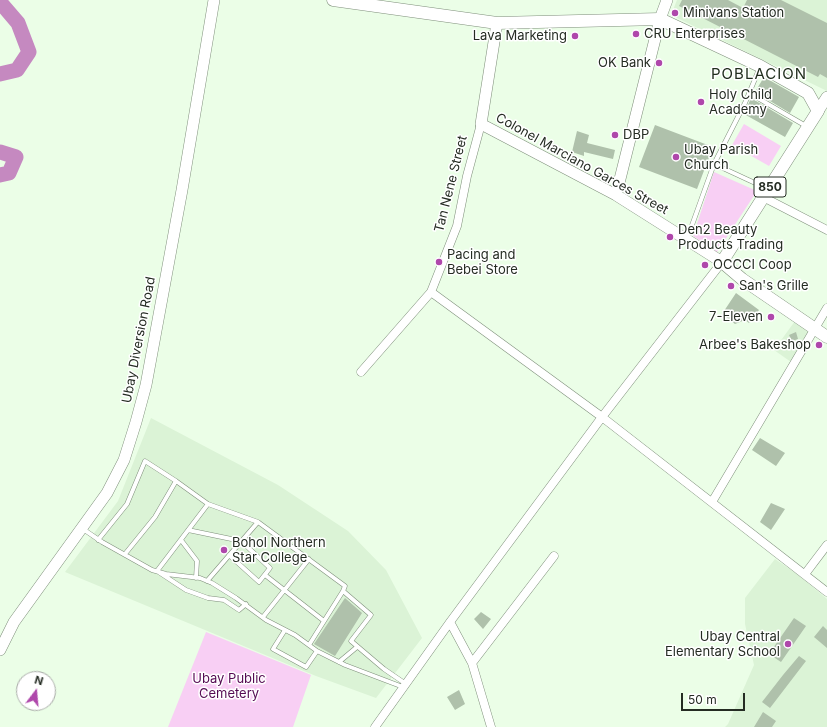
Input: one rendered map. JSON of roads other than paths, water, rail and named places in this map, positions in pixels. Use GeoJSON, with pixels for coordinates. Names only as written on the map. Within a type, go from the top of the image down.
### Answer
{"type":"FeatureCollection","features":[{"type":"Feature","properties":{"kind":"main road"},"geometry":{"type":"LineString","coordinates":[[334,0],[497,23],[660,19],[760,66],[808,93],[818,111]]}},
{"type":"Feature","properties":{"kind":"main road","name":"850"},"geometry":{"type":"LineString","coordinates":[[722,262],[818,111]]}},
{"type":"Feature","properties":{"kind":"main road","name":"Colonel Marciano Garces Street"},"geometry":{"type":"LineString","coordinates":[[722,262],[742,279],[827,337]]}},
{"type":"Feature","properties":{"kind":"street","name":"Ubay Diversion Road"},"geometry":{"type":"LineString","coordinates":[[0,650],[14,622],[107,493],[124,460],[146,385],[214,0]]}},
{"type":"Feature","properties":{"kind":"street"},"geometry":{"type":"LineString","coordinates":[[616,195],[660,19],[668,0]]}},
{"type":"Feature","properties":{"kind":"street","name":"Tan Nene Street"},"geometry":{"type":"LineString","coordinates":[[361,372],[431,292],[457,226],[467,176],[481,124],[497,23]]}},
{"type":"Feature","properties":{"kind":"street"},"geometry":{"type":"LineString","coordinates":[[818,111],[826,100]]}},
{"type":"Feature","properties":{"kind":"street","name":"Colonel Marciano Garces Street"},"geometry":{"type":"LineString","coordinates":[[481,124],[616,195],[722,262]]}},
{"type":"Feature","properties":{"kind":"street"},"geometry":{"type":"LineString","coordinates":[[766,193],[827,230]]}},
{"type":"Feature","properties":{"kind":"street"},"geometry":{"type":"LineString","coordinates":[[375,727],[450,622],[602,417],[722,262]]}},
{"type":"Feature","properties":{"kind":"street"},"geometry":{"type":"LineString","coordinates":[[431,292],[602,417],[827,592]]}},
{"type":"Feature","properties":{"kind":"street"},"geometry":{"type":"LineString","coordinates":[[712,502],[816,329],[827,308]]}},
{"type":"Feature","properties":{"kind":"street"},"geometry":{"type":"LineString","coordinates":[[805,574],[827,546]]}},
{"type":"Feature","properties":{"kind":"street"},"geometry":{"type":"LineString","coordinates":[[472,663],[554,556]]}},
{"type":"Feature","properties":{"kind":"street"},"geometry":{"type":"LineString","coordinates":[[450,622],[472,663],[490,727]]}},
{"type":"Feature","properties":{"kind":"lane"},"geometry":{"type":"LineString","coordinates":[[687,239],[714,164],[749,93],[760,66]]}},
{"type":"Feature","properties":{"kind":"lane"},"geometry":{"type":"LineString","coordinates":[[749,93],[808,127]]}},
{"type":"Feature","properties":{"kind":"lane"},"geometry":{"type":"LineString","coordinates":[[714,164],[766,193]]}},
{"type":"Feature","properties":{"kind":"lane"},"geometry":{"type":"LineString","coordinates":[[98,540],[127,504],[145,461],[208,504],[258,522],[345,586],[309,645]]}},
{"type":"Feature","properties":{"kind":"lane"},"geometry":{"type":"LineString","coordinates":[[125,554],[154,517],[176,481]]}},
{"type":"Feature","properties":{"kind":"lane"},"geometry":{"type":"LineString","coordinates":[[157,571],[208,504]]}},
{"type":"Feature","properties":{"kind":"lane"},"geometry":{"type":"LineString","coordinates":[[208,581],[258,522]]}},
{"type":"Feature","properties":{"kind":"lane"},"geometry":{"type":"LineString","coordinates":[[82,528],[98,540],[157,571],[186,590],[208,598],[224,600],[239,610],[246,604]]}},
{"type":"Feature","properties":{"kind":"lane"},"geometry":{"type":"LineString","coordinates":[[188,530],[241,541],[270,568],[259,582],[229,555]]}},
{"type":"Feature","properties":{"kind":"lane"},"geometry":{"type":"LineString","coordinates":[[181,540],[198,561],[196,578]]}},
{"type":"Feature","properties":{"kind":"lane"},"geometry":{"type":"LineString","coordinates":[[263,617],[308,560]]}},
{"type":"Feature","properties":{"kind":"lane"},"geometry":{"type":"LineString","coordinates":[[157,571],[166,574],[208,581],[317,651],[339,662],[405,685]]}},
{"type":"Feature","properties":{"kind":"lane"},"geometry":{"type":"LineString","coordinates":[[265,575],[324,621]]}},
{"type":"Feature","properties":{"kind":"lane"},"geometry":{"type":"LineString","coordinates":[[343,591],[371,615],[351,641],[405,685]]}},
{"type":"Feature","properties":{"kind":"lane"},"geometry":{"type":"LineString","coordinates":[[285,630],[273,649],[306,667],[317,651]]}},
{"type":"Feature","properties":{"kind":"lane"},"geometry":{"type":"LineString","coordinates":[[339,662],[358,647]]}},
{"type":"Feature","properties":{"kind":"waterway"},"geometry":{"type":"LineString","coordinates":[[0,2],[18,23],[29,52],[17,70],[0,74]]}},
{"type":"Feature","properties":{"kind":"waterway"},"geometry":{"type":"LineString","coordinates":[[0,152],[16,157],[9,173],[0,175]]}},
{"type":"Feature","properties":{"kind":"place","name":"Minivans Station"},"geometry":{"type":"Point","coordinates":[675,13]}},
{"type":"Feature","properties":{"kind":"place","name":"CRU Enterprises"},"geometry":{"type":"Point","coordinates":[636,34]}},
{"type":"Feature","properties":{"kind":"place","name":"Lava Marketing"},"geometry":{"type":"Point","coordinates":[575,36]}},
{"type":"Feature","properties":{"kind":"place","name":"OK Bank"},"geometry":{"type":"Point","coordinates":[659,63]}},
{"type":"Feature","properties":{"kind":"place","name":"Holy Child Academy"},"geometry":{"type":"Point","coordinates":[701,102]}},
{"type":"Feature","properties":{"kind":"place","name":"DBP"},"geometry":{"type":"Point","coordinates":[615,135]}},
{"type":"Feature","properties":{"kind":"place","name":"Ubay Parish Church"},"geometry":{"type":"Point","coordinates":[676,157]}},
{"type":"Feature","properties":{"kind":"place","name":"Den2 Beauty Products Trading"},"geometry":{"type":"Point","coordinates":[670,237]}},
{"type":"Feature","properties":{"kind":"place","name":"Pacing and Bebei Store"},"geometry":{"type":"Point","coordinates":[439,262]}},
{"type":"Feature","properties":{"kind":"place","name":"OCCCI Coop"},"geometry":{"type":"Point","coordinates":[705,265]}},
{"type":"Feature","properties":{"kind":"place","name":"San's Grille"},"geometry":{"type":"Point","coordinates":[731,286]}},
{"type":"Feature","properties":{"kind":"place","name":"7-Eleven"},"geometry":{"type":"Point","coordinates":[771,317]}},
{"type":"Feature","properties":{"kind":"place","name":"Arbee's Bakeshop"},"geometry":{"type":"Point","coordinates":[819,345]}},
{"type":"Feature","properties":{"kind":"place","name":"Bohol Northern Star College"},"geometry":{"type":"Point","coordinates":[224,550]}},
{"type":"Feature","properties":{"kind":"place","name":"Ubay Central Elementary School"},"geometry":{"type":"Point","coordinates":[788,644]}},
{"type":"Feature","properties":{"kind":"district","name":"POBLACION"},"geometry":{"type":"Point","coordinates":[759,74]}},
{"type":"Feature","properties":{"kind":"park label","name":"Ubay Public Cemetery"},"geometry":{"type":"Point","coordinates":[229,686]}}]}
